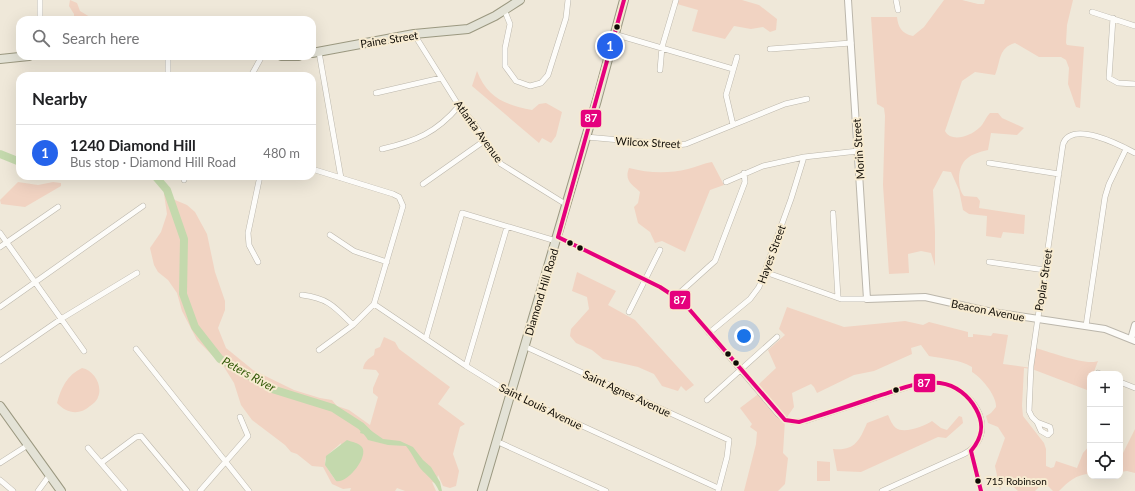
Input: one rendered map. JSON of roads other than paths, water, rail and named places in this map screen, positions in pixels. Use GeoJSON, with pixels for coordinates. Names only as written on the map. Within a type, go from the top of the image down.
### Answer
{"type":"FeatureCollection","features":[{"type":"Feature","properties":{"kind":"main road"},"geometry":{"type":"LineString","coordinates":[[504,9],[520,0]]}},
{"type":"Feature","properties":{"kind":"main road","name":"Diamond Hill Road"},"geometry":{"type":"LineString","coordinates":[[484,490],[496,441],[567,205],[624,0]]}},
{"type":"Feature","properties":{"kind":"main road","name":"Paine Street"},"geometry":{"type":"LineString","coordinates":[[316,53],[414,34],[468,29],[495,16],[504,9]]}},
{"type":"Feature","properties":{"kind":"main road"},"geometry":{"type":"LineString","coordinates":[[0,59],[16,57]]}},
{"type":"Feature","properties":{"kind":"main road"},"geometry":{"type":"LineString","coordinates":[[0,406],[61,491]]}},
{"type":"Feature","properties":{"kind":"street"},"geometry":{"type":"LineString","coordinates":[[40,0],[40,16]]}},
{"type":"Feature","properties":{"kind":"street"},"geometry":{"type":"LineString","coordinates":[[504,9],[510,24],[505,48],[505,66],[516,81],[530,86],[541,83],[548,75],[566,18],[568,0]]}},
{"type":"Feature","properties":{"kind":"street"},"geometry":{"type":"LineString","coordinates":[[660,70],[662,47],[676,0]]}},
{"type":"Feature","properties":{"kind":"street","name":"Morin Street"},"geometry":{"type":"LineString","coordinates":[[848,0],[867,299]]}},
{"type":"Feature","properties":{"kind":"street"},"geometry":{"type":"LineString","coordinates":[[896,0],[898,10]]}},
{"type":"Feature","properties":{"kind":"street"},"geometry":{"type":"LineString","coordinates":[[1092,12],[1135,26]]}},
{"type":"Feature","properties":{"kind":"street"},"geometry":{"type":"LineString","coordinates":[[1113,18],[1109,78],[1118,83],[1135,84]]}},
{"type":"Feature","properties":{"kind":"street","name":"Atlanta Avenue"},"geometry":{"type":"LineString","coordinates":[[414,34],[459,106],[473,122],[484,141],[501,164],[567,205]]}},
{"type":"Feature","properties":{"kind":"street"},"geometry":{"type":"LineString","coordinates":[[614,34],[733,69]]}},
{"type":"Feature","properties":{"kind":"street"},"geometry":{"type":"LineString","coordinates":[[770,49],[851,43]]}},
{"type":"Feature","properties":{"kind":"street"},"geometry":{"type":"LineString","coordinates":[[316,53],[341,178]]}},
{"type":"Feature","properties":{"kind":"street"},"geometry":{"type":"LineString","coordinates":[[733,125],[726,95],[737,57]]}},
{"type":"Feature","properties":{"kind":"street"},"geometry":{"type":"LineString","coordinates":[[168,60],[168,72]]}},
{"type":"Feature","properties":{"kind":"street"},"geometry":{"type":"LineString","coordinates":[[253,72],[260,60]]}},
{"type":"Feature","properties":{"kind":"street"},"geometry":{"type":"LineString","coordinates":[[376,93],[441,78]]}},
{"type":"Feature","properties":{"kind":"street","name":"Wilcox Street"},"geometry":{"type":"LineString","coordinates":[[586,138],[677,146],[686,144],[785,104],[807,99]]}},
{"type":"Feature","properties":{"kind":"street"},"geometry":{"type":"LineString","coordinates":[[382,149],[404,144],[434,131],[459,106]]}},
{"type":"Feature","properties":{"kind":"street","name":"Poplar Street"},"geometry":{"type":"LineString","coordinates":[[1038,422],[1032,417],[1029,411],[1030,370],[1063,144],[1067,136],[1074,134],[1094,135],[1126,149]]}},
{"type":"Feature","properties":{"kind":"street"},"geometry":{"type":"LineString","coordinates":[[423,184],[484,141]]}},
{"type":"Feature","properties":{"kind":"street"},"geometry":{"type":"LineString","coordinates":[[1086,326],[1105,196],[1109,184],[1126,149],[1135,153]]}},
{"type":"Feature","properties":{"kind":"street"},"geometry":{"type":"LineString","coordinates":[[726,182],[763,166],[804,157],[858,151]]}},
{"type":"Feature","properties":{"kind":"street","name":"Hayes Street"},"geometry":{"type":"LineString","coordinates":[[709,333],[757,291],[791,199],[804,157]]}},
{"type":"Feature","properties":{"kind":"street"},"geometry":{"type":"LineString","coordinates":[[989,163],[1059,174]]}},
{"type":"Feature","properties":{"kind":"street"},"geometry":{"type":"LineString","coordinates":[[316,170],[393,194],[399,197],[403,206],[374,304],[353,325],[319,350]]}},
{"type":"Feature","properties":{"kind":"street"},"geometry":{"type":"LineString","coordinates":[[675,297],[715,261],[744,182],[744,173]]}},
{"type":"Feature","properties":{"kind":"street"},"geometry":{"type":"LineString","coordinates":[[258,262],[249,245],[248,232],[259,180]]}},
{"type":"Feature","properties":{"kind":"street"},"geometry":{"type":"LineString","coordinates":[[0,307],[143,206]]}},
{"type":"Feature","properties":{"kind":"street"},"geometry":{"type":"LineString","coordinates":[[0,247],[58,207]]}},
{"type":"Feature","properties":{"kind":"street"},"geometry":{"type":"LineString","coordinates":[[426,338],[462,213],[507,227],[557,239],[645,279],[675,297],[687,307],[785,420],[799,422],[930,382],[946,384],[955,388],[966,396],[973,403],[982,420],[980,439],[971,451],[882,491]]}},
{"type":"Feature","properties":{"kind":"street"},"geometry":{"type":"LineString","coordinates":[[833,213],[838,298]]}},
{"type":"Feature","properties":{"kind":"street"},"geometry":{"type":"LineString","coordinates":[[466,366],[507,227]]}},
{"type":"Feature","properties":{"kind":"street"},"geometry":{"type":"LineString","coordinates":[[0,233],[84,351]]}},
{"type":"Feature","properties":{"kind":"street"},"geometry":{"type":"LineString","coordinates":[[330,235],[354,250],[387,262]]}},
{"type":"Feature","properties":{"kind":"street"},"geometry":{"type":"LineString","coordinates":[[629,312],[660,250]]}},
{"type":"Feature","properties":{"kind":"street"},"geometry":{"type":"LineString","coordinates":[[989,262],[1045,270]]}},
{"type":"Feature","properties":{"kind":"street","name":"Beacon Avenue"},"geometry":{"type":"LineString","coordinates":[[765,272],[838,298],[867,299],[918,296],[992,312],[1108,329],[1133,340]]}},
{"type":"Feature","properties":{"kind":"street"},"geometry":{"type":"LineString","coordinates":[[0,361],[61,319],[137,273]]}},
{"type":"Feature","properties":{"kind":"street"},"geometry":{"type":"LineString","coordinates":[[302,295],[325,300],[335,306],[353,325]]}},
{"type":"Feature","properties":{"kind":"street","name":"Saint Louis Avenue"},"geometry":{"type":"LineString","coordinates":[[374,304],[466,366],[510,393],[718,490]]}},
{"type":"Feature","properties":{"kind":"street"},"geometry":{"type":"LineString","coordinates":[[1133,340],[1135,325]]}},
{"type":"Feature","properties":{"kind":"street"},"geometry":{"type":"LineString","coordinates":[[707,400],[777,337]]}},
{"type":"Feature","properties":{"kind":"street","name":"Saint Agnes Avenue"},"geometry":{"type":"LineString","coordinates":[[524,346],[729,440],[727,457],[718,490]]}},
{"type":"Feature","properties":{"kind":"street"},"geometry":{"type":"LineString","coordinates":[[136,349],[249,491]]}},
{"type":"Feature","properties":{"kind":"street"},"geometry":{"type":"LineString","coordinates":[[1123,383],[1135,388]]}},
{"type":"Feature","properties":{"kind":"street"},"geometry":{"type":"LineString","coordinates":[[200,491],[248,436],[240,417]]}},
{"type":"Feature","properties":{"kind":"street"},"geometry":{"type":"LineString","coordinates":[[101,463],[136,437],[140,436],[187,491]]}},
{"type":"Feature","properties":{"kind":"street"},"geometry":{"type":"LineString","coordinates":[[496,441],[606,491]]}},
{"type":"Feature","properties":{"kind":"street"},"geometry":{"type":"LineString","coordinates":[[0,463],[28,445]]}},
{"type":"Feature","properties":{"kind":"street"},"geometry":{"type":"LineString","coordinates":[[88,448],[125,491]]}},
{"type":"Feature","properties":{"kind":"street"},"geometry":{"type":"LineString","coordinates":[[971,451],[981,491]]}},
{"type":"Feature","properties":{"kind":"street"},"geometry":{"type":"LineString","coordinates":[[38,491],[49,476]]}},
{"type":"Feature","properties":{"kind":"street"},"geometry":{"type":"LineString","coordinates":[[0,480],[13,491]]}},
{"type":"Feature","properties":{"kind":"waterway","name":"Peters River"},"geometry":{"type":"LineString","coordinates":[[0,154],[16,160]]}},
{"type":"Feature","properties":{"kind":"waterway","name":"Peters River"},"geometry":{"type":"LineString","coordinates":[[158,180],[167,190],[184,239],[183,294],[195,327],[220,359],[272,389],[333,408],[361,426],[369,434]]}},
{"type":"Feature","properties":{"kind":"place","name":"1240 Diamond Hill"},"geometry":{"type":"Point","coordinates":[610,46]}},
{"type":"Feature","properties":{"kind":"place","name":"715 Robinson"},"geometry":{"type":"Point","coordinates":[978,481]}}]}
